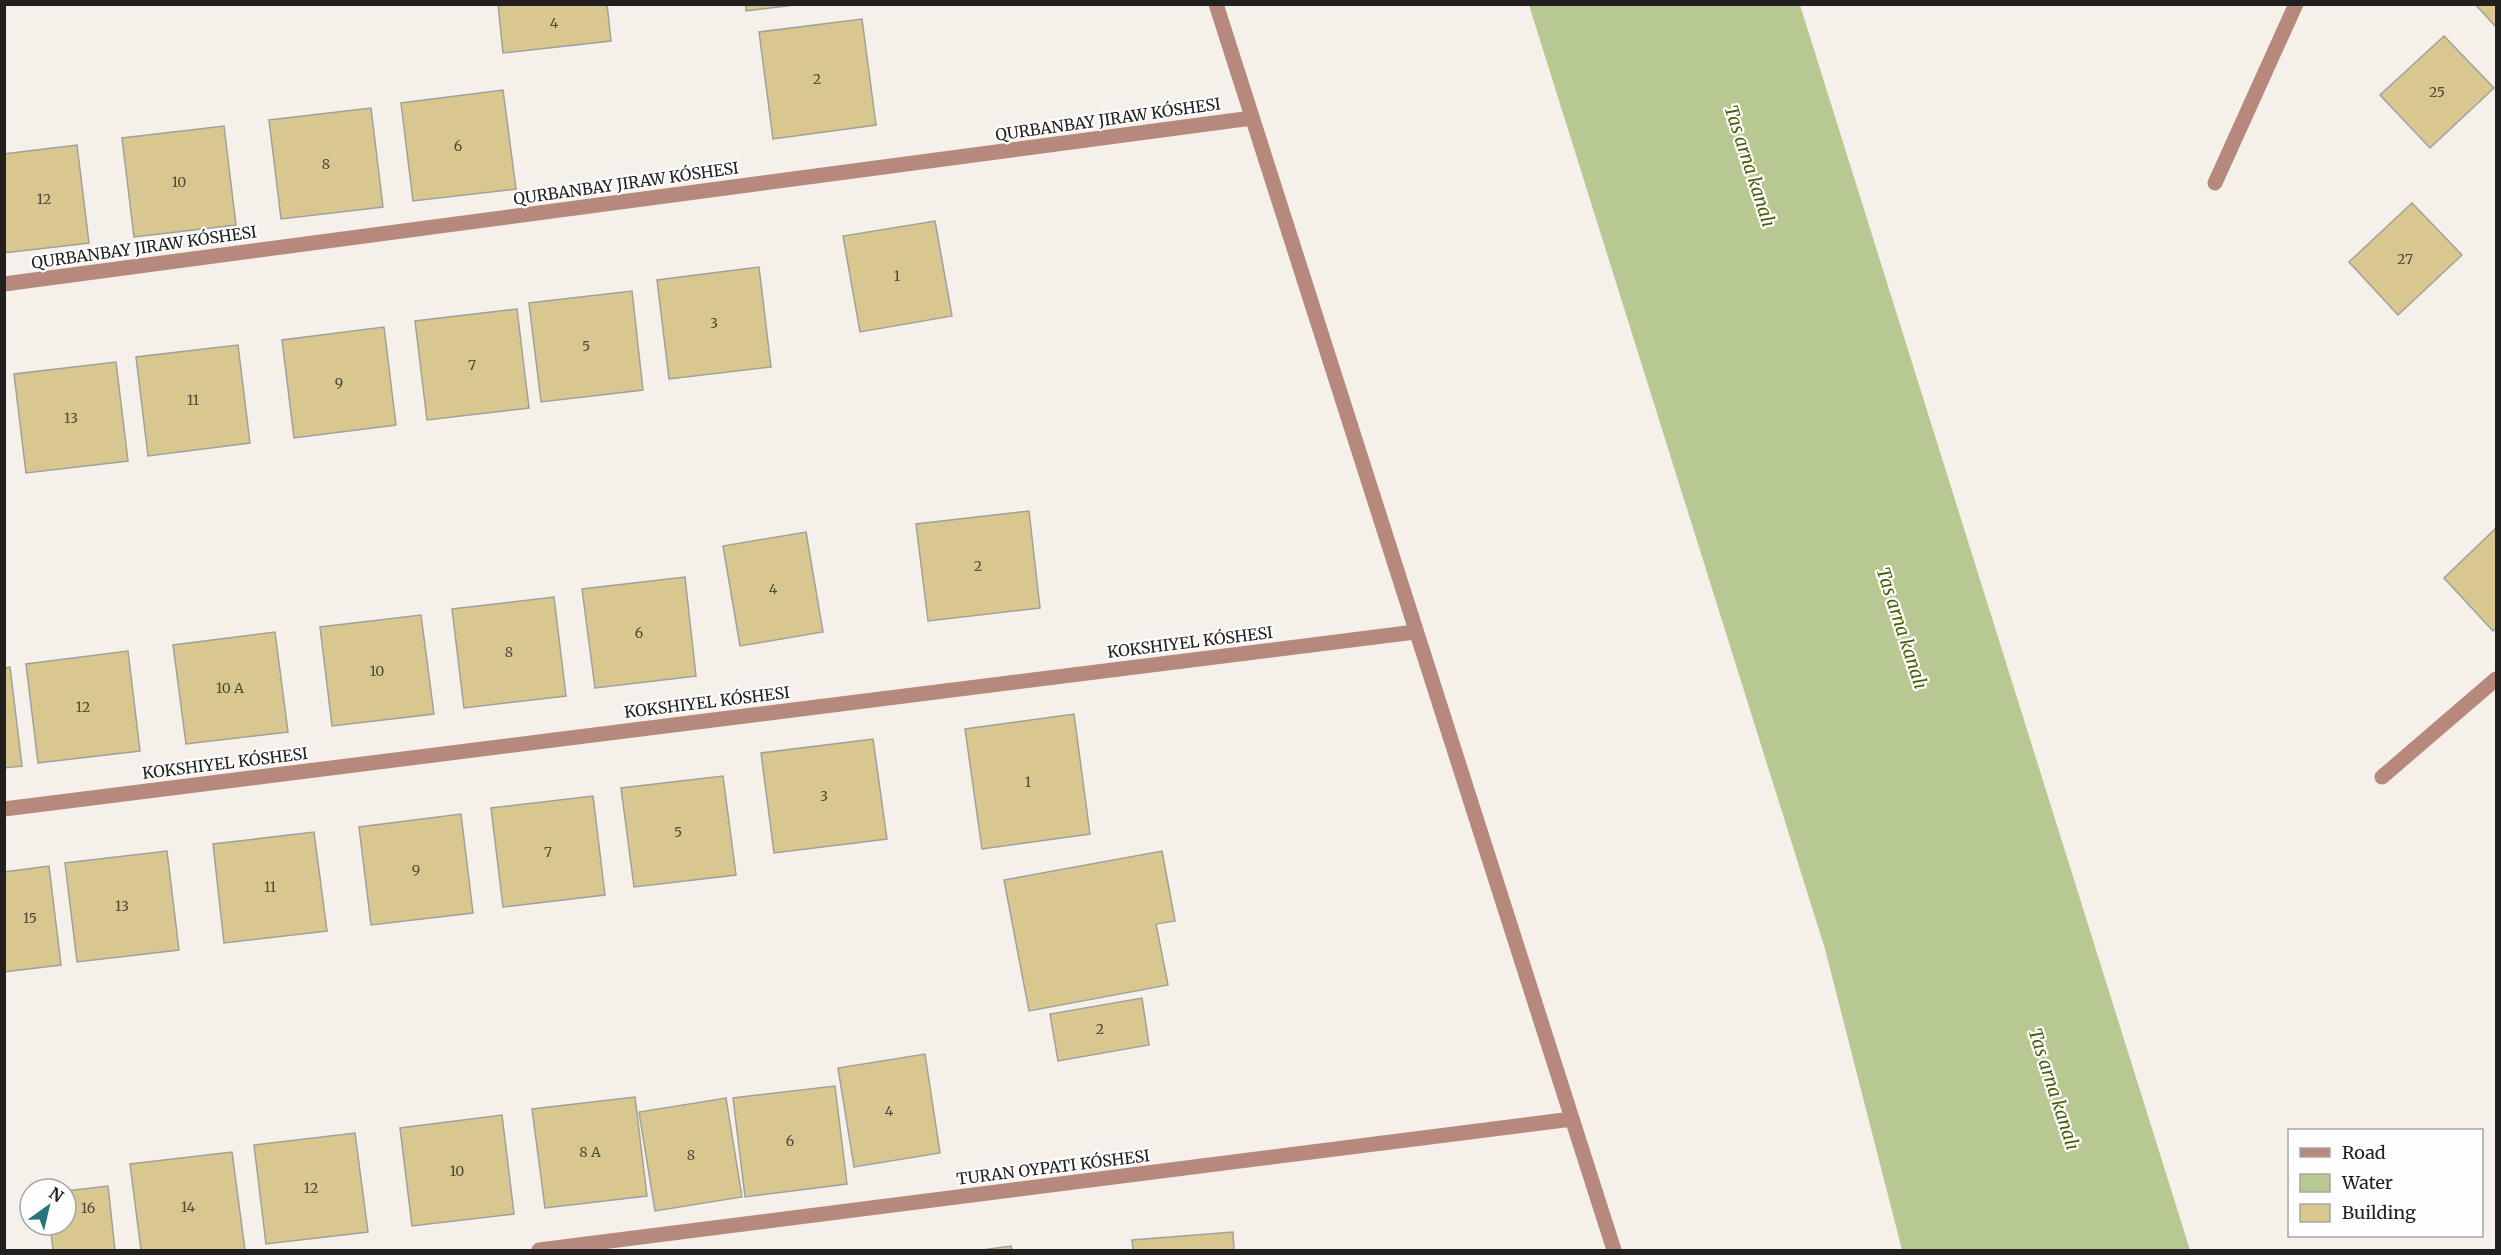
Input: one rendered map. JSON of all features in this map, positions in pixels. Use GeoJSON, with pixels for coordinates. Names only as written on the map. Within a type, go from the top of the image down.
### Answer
{"type":"FeatureCollection","features":[{"type":"Feature","properties":{"kind":"street"},"geometry":{"type":"LineString","coordinates":[[1216,4],[1614,1251]]}},
{"type":"Feature","properties":{"kind":"street"},"geometry":{"type":"LineString","coordinates":[[2215,183],[2296,4]]}},
{"type":"Feature","properties":{"kind":"street"},"geometry":{"type":"LineString","coordinates":[[4,284],[1252,118]]}},
{"type":"Feature","properties":{"kind":"street","name":"KOKSHIYEL KÓSHESI"},"geometry":{"type":"LineString","coordinates":[[4,809],[1415,632]]}},
{"type":"Feature","properties":{"kind":"street"},"geometry":{"type":"LineString","coordinates":[[2382,777],[2496,678]]}},
{"type":"Feature","properties":{"kind":"street"},"geometry":{"type":"LineString","coordinates":[[539,1251],[1572,1119]]}},
{"type":"Feature","properties":{"kind":"water","name":"Tas arna kanalı"},"geometry":{"type":"Polygon","coordinates":[[[1529,5],[1800,5],[2190,1250],[1902,1250],[1825,949],[1529,5]]]}},
{"type":"Feature","properties":{"kind":"building"},"geometry":{"type":"Polygon","coordinates":[[[498,4],[607,4],[611,41],[503,53],[498,4]]]}},
{"type":"Feature","properties":{"kind":"building"},"geometry":{"type":"Polygon","coordinates":[[[746,4],[803,4],[746,11],[746,4]]]}},
{"type":"Feature","properties":{"kind":"building"},"geometry":{"type":"Polygon","coordinates":[[[2475,4],[2496,4],[2496,27],[2475,4]]]}},
{"type":"Feature","properties":{"kind":"building"},"geometry":{"type":"Polygon","coordinates":[[[862,19],[876,125],[773,139],[759,32],[862,19]]]}},
{"type":"Feature","properties":{"kind":"building"},"geometry":{"type":"Polygon","coordinates":[[[2444,36],[2494,88],[2430,148],[2380,95],[2444,36]]]}},
{"type":"Feature","properties":{"kind":"building"},"geometry":{"type":"Polygon","coordinates":[[[503,90],[516,189],[413,201],[401,103],[503,90]]]}},
{"type":"Feature","properties":{"kind":"building"},"geometry":{"type":"Polygon","coordinates":[[[371,108],[383,207],[281,219],[269,120],[371,108]]]}},
{"type":"Feature","properties":{"kind":"building"},"geometry":{"type":"Polygon","coordinates":[[[224,126],[236,225],[134,237],[122,138],[224,126]]]}},
{"type":"Feature","properties":{"kind":"building"},"geometry":{"type":"Polygon","coordinates":[[[77,145],[89,243],[4,253],[4,154],[77,145]]]}},
{"type":"Feature","properties":{"kind":"building"},"geometry":{"type":"Polygon","coordinates":[[[2412,203],[2462,255],[2398,315],[2349,262],[2412,203]]]}},
{"type":"Feature","properties":{"kind":"building"},"geometry":{"type":"Polygon","coordinates":[[[935,221],[952,316],[860,332],[843,236],[935,221]]]}},
{"type":"Feature","properties":{"kind":"building"},"geometry":{"type":"Polygon","coordinates":[[[759,267],[771,367],[669,379],[657,280],[759,267]]]}},
{"type":"Feature","properties":{"kind":"building"},"geometry":{"type":"Polygon","coordinates":[[[632,291],[643,390],[541,402],[529,303],[632,291]]]}},
{"type":"Feature","properties":{"kind":"building"},"geometry":{"type":"Polygon","coordinates":[[[517,309],[529,408],[427,420],[415,321],[517,309]]]}},
{"type":"Feature","properties":{"kind":"building"},"geometry":{"type":"Polygon","coordinates":[[[384,327],[396,425],[294,438],[282,340],[384,327]]]}},
{"type":"Feature","properties":{"kind":"building"},"geometry":{"type":"Polygon","coordinates":[[[238,345],[250,443],[148,456],[136,357],[238,345]]]}},
{"type":"Feature","properties":{"kind":"building"},"geometry":{"type":"Polygon","coordinates":[[[116,362],[128,461],[26,473],[14,374],[116,362]]]}},
{"type":"Feature","properties":{"kind":"building"},"geometry":{"type":"Polygon","coordinates":[[[1029,511],[1040,608],[928,621],[916,524],[1029,511]]]}},
{"type":"Feature","properties":{"kind":"building"},"geometry":{"type":"Polygon","coordinates":[[[2496,528],[2496,628],[2493,631],[2444,578],[2496,528]]]}},
{"type":"Feature","properties":{"kind":"building"},"geometry":{"type":"Polygon","coordinates":[[[806,532],[823,632],[740,646],[723,546],[806,532]]]}},
{"type":"Feature","properties":{"kind":"building"},"geometry":{"type":"Polygon","coordinates":[[[685,577],[696,676],[595,688],[582,589],[685,577]]]}},
{"type":"Feature","properties":{"kind":"building"},"geometry":{"type":"Polygon","coordinates":[[[554,597],[566,696],[464,708],[452,609],[554,597]]]}},
{"type":"Feature","properties":{"kind":"building"},"geometry":{"type":"Polygon","coordinates":[[[421,615],[434,714],[332,726],[320,627],[421,615]]]}},
{"type":"Feature","properties":{"kind":"building"},"geometry":{"type":"Polygon","coordinates":[[[275,632],[288,732],[186,744],[173,645],[275,632]]]}},
{"type":"Feature","properties":{"kind":"building"},"geometry":{"type":"Polygon","coordinates":[[[128,651],[140,751],[38,763],[26,664],[128,651]]]}},
{"type":"Feature","properties":{"kind":"building"},"geometry":{"type":"Polygon","coordinates":[[[10,667],[22,766],[4,768],[4,668],[10,667]]]}},
{"type":"Feature","properties":{"kind":"building"},"geometry":{"type":"Polygon","coordinates":[[[1074,714],[1090,834],[982,849],[965,729],[1074,714]]]}},
{"type":"Feature","properties":{"kind":"building"},"geometry":{"type":"Polygon","coordinates":[[[873,739],[887,839],[774,853],[761,753],[873,739]]]}},
{"type":"Feature","properties":{"kind":"building"},"geometry":{"type":"Polygon","coordinates":[[[723,776],[736,875],[634,887],[621,788],[723,776]]]}},
{"type":"Feature","properties":{"kind":"building"},"geometry":{"type":"Polygon","coordinates":[[[593,796],[605,895],[503,907],[491,808],[593,796]]]}},
{"type":"Feature","properties":{"kind":"building"},"geometry":{"type":"Polygon","coordinates":[[[461,814],[473,913],[371,925],[359,827],[461,814]]]}},
{"type":"Feature","properties":{"kind":"building"},"geometry":{"type":"Polygon","coordinates":[[[314,832],[327,931],[224,943],[213,844],[314,832]]]}},
{"type":"Feature","properties":{"kind":"building"},"geometry":{"type":"Polygon","coordinates":[[[167,851],[179,950],[77,962],[65,863],[167,851]]]}},
{"type":"Feature","properties":{"kind":"building"},"geometry":{"type":"Polygon","coordinates":[[[1162,851],[1175,921],[1156,924],[1168,985],[1029,1011],[1004,880],[1162,851]]]}},
{"type":"Feature","properties":{"kind":"building"},"geometry":{"type":"Polygon","coordinates":[[[49,866],[61,965],[4,972],[4,872],[49,866]]]}},
{"type":"Feature","properties":{"kind":"building"},"geometry":{"type":"Polygon","coordinates":[[[1142,998],[1149,1045],[1058,1061],[1050,1014],[1142,998]]]}},
{"type":"Feature","properties":{"kind":"building"},"geometry":{"type":"Polygon","coordinates":[[[925,1054],[940,1153],[854,1167],[838,1068],[925,1054]]]}},
{"type":"Feature","properties":{"kind":"building"},"geometry":{"type":"Polygon","coordinates":[[[835,1086],[847,1184],[745,1197],[733,1098],[835,1086]]]}},
{"type":"Feature","properties":{"kind":"building"},"geometry":{"type":"Polygon","coordinates":[[[635,1097],[647,1196],[545,1208],[532,1109],[635,1097]]]}},
{"type":"Feature","properties":{"kind":"building"},"geometry":{"type":"Polygon","coordinates":[[[726,1098],[742,1197],[655,1211],[639,1112],[726,1098]]]}},
{"type":"Feature","properties":{"kind":"building"},"geometry":{"type":"Polygon","coordinates":[[[502,1115],[514,1214],[412,1226],[400,1128],[502,1115]]]}},
{"type":"Feature","properties":{"kind":"building"},"geometry":{"type":"Polygon","coordinates":[[[355,1133],[368,1232],[266,1244],[254,1145],[355,1133]]]}},
{"type":"Feature","properties":{"kind":"building"},"geometry":{"type":"Polygon","coordinates":[[[232,1152],[245,1250],[141,1250],[130,1164],[232,1152]]]}},
{"type":"Feature","properties":{"kind":"building"},"geometry":{"type":"Polygon","coordinates":[[[108,1186],[115,1250],[53,1250],[51,1237],[78,1237],[78,1190],[108,1186]]]}},
{"type":"Feature","properties":{"kind":"building"},"geometry":{"type":"Polygon","coordinates":[[[1233,1232],[1234,1250],[1133,1250],[1132,1240],[1233,1232]]]}},
{"type":"Feature","properties":{"kind":"building"},"geometry":{"type":"Polygon","coordinates":[[[1011,1246],[1012,1250],[982,1250],[1011,1246]]]}}]}
